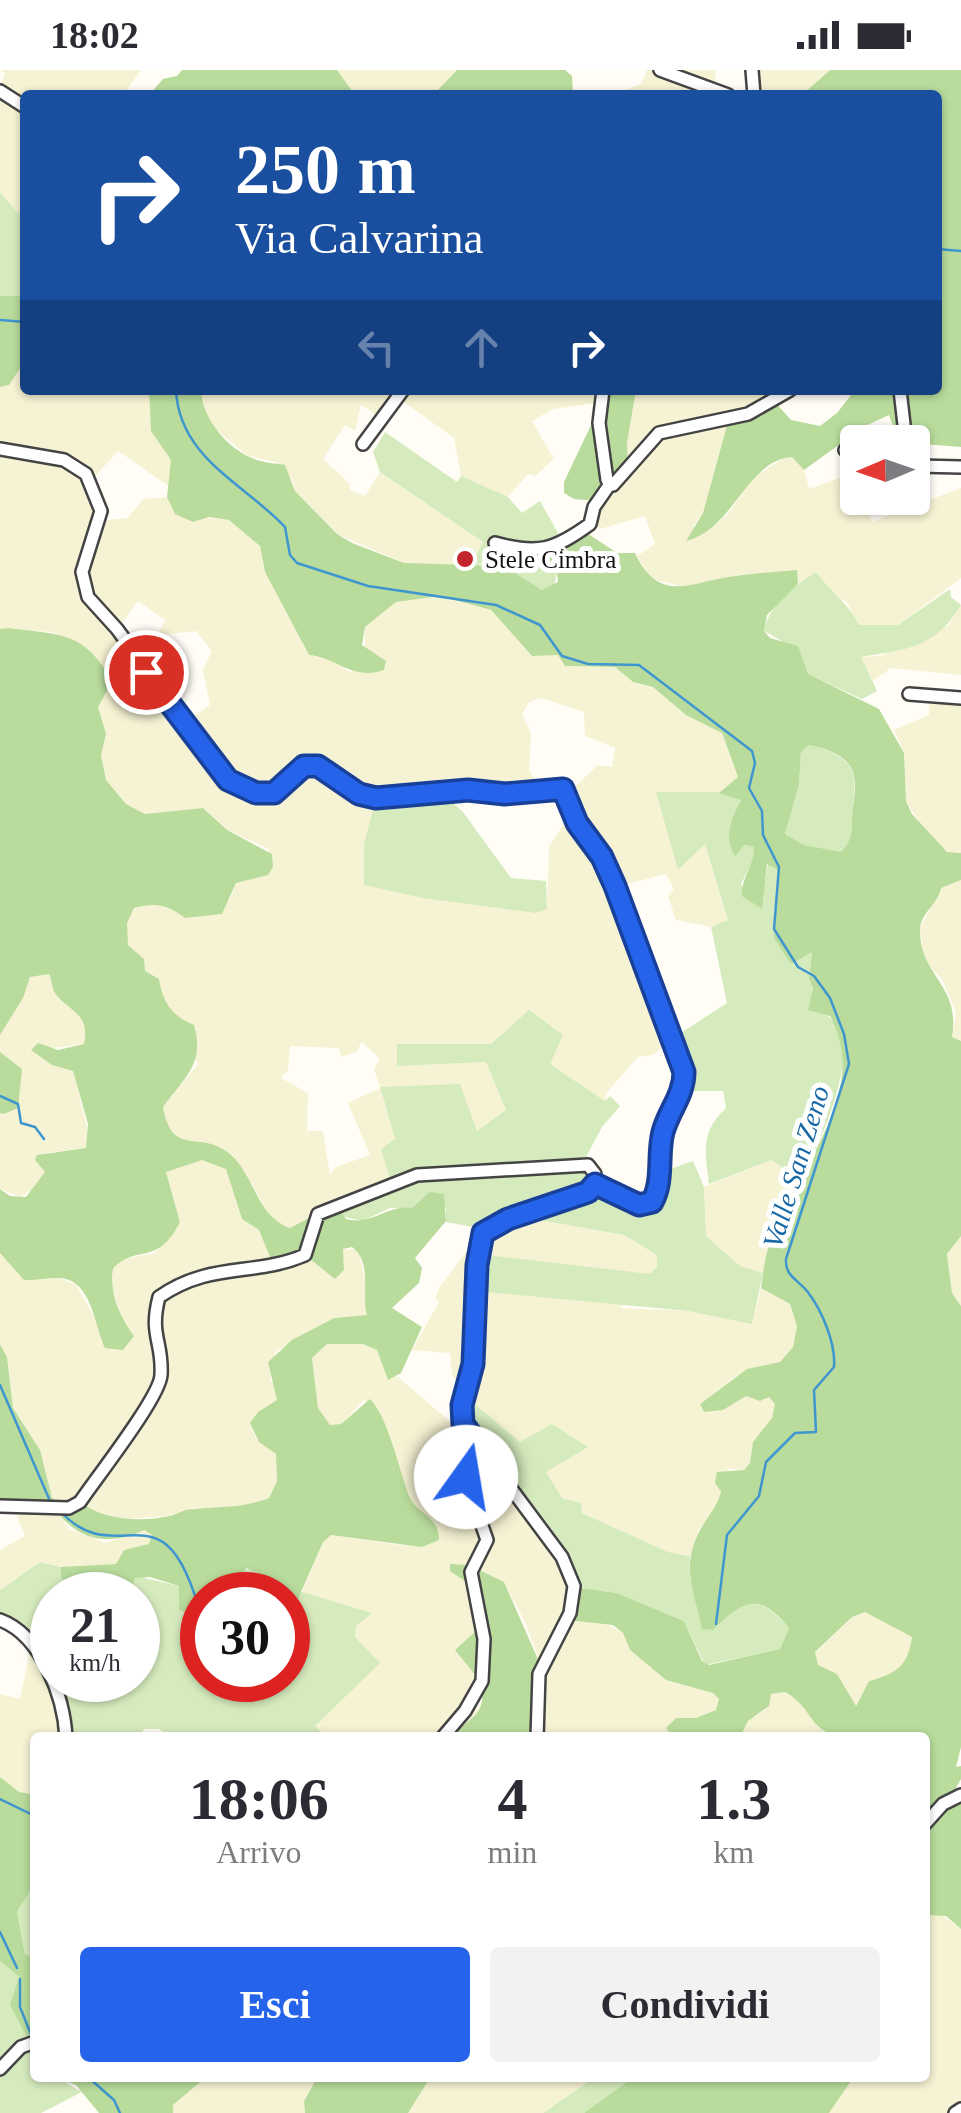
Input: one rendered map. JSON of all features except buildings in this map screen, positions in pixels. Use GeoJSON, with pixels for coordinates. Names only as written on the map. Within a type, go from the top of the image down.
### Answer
{"type":"FeatureCollection","features":[{"type":"Feature","properties":{"kind":"street"},"geometry":{"type":"LineString","coordinates":[[660,70],[714,90]]}},
{"type":"Feature","properties":{"kind":"street"},"geometry":{"type":"LineString","coordinates":[[363,444],[399,395]]}},
{"type":"Feature","properties":{"kind":"street"},"geometry":{"type":"LineString","coordinates":[[495,543],[527,552],[568,539],[590,524],[594,507],[610,484],[599,423],[602,395]]}},
{"type":"Feature","properties":{"kind":"street"},"geometry":{"type":"LineString","coordinates":[[610,484],[617,484],[659,433],[748,414],[781,395]]}},
{"type":"Feature","properties":{"kind":"street"},"geometry":{"type":"LineString","coordinates":[[901,395],[904,425]]}},
{"type":"Feature","properties":{"kind":"street"},"geometry":{"type":"LineString","coordinates":[[0,449],[64,460],[91,482],[101,511],[82,572],[88,597],[118,630],[228,780],[256,793],[274,793],[304,766],[318,766],[359,794],[376,798],[468,790],[505,794],[563,789],[568,793],[577,823],[609,872],[684,1072],[682,1091],[662,1134],[658,1191],[652,1202],[639,1205],[595,1184]]}},
{"type":"Feature","properties":{"kind":"street"},"geometry":{"type":"LineString","coordinates":[[930,469],[961,467]]}},
{"type":"Feature","properties":{"kind":"street"},"geometry":{"type":"LineString","coordinates":[[909,694],[961,698]]}},
{"type":"Feature","properties":{"kind":"street"},"geometry":{"type":"LineString","coordinates":[[0,1506],[69,1508],[80,1502],[153,1398],[162,1378],[152,1326],[159,1296],[181,1282],[217,1270],[305,1255],[318,1214],[417,1176],[588,1164],[595,1174],[595,1184],[588,1192],[508,1219],[483,1233],[477,1265],[473,1364],[462,1405],[463,1424],[562,1557],[574,1586],[570,1613],[539,1674],[538,1732]]}},
{"type":"Feature","properties":{"kind":"street"},"geometry":{"type":"LineString","coordinates":[[447,1732],[466,1711],[482,1681],[484,1639],[471,1572],[487,1540],[466,1469],[485,1454]]}},
{"type":"Feature","properties":{"kind":"street"},"geometry":{"type":"LineString","coordinates":[[0,1620],[18,1627],[39,1653],[63,1714],[65,1732]]}},
{"type":"Feature","properties":{"kind":"street"},"geometry":{"type":"LineString","coordinates":[[930,1818],[943,1804],[961,1795]]}},
{"type":"Feature","properties":{"kind":"street"},"geometry":{"type":"LineString","coordinates":[[0,2068],[21,2047],[30,2044]]}},
{"type":"Feature","properties":{"kind":"shaded area"},"geometry":{"type":"Polygon","coordinates":[[[1,70],[141,70],[127,90],[20,90],[20,99],[0,86],[5,74],[1,70]]]}},
{"type":"Feature","properties":{"kind":"shaded area"},"geometry":{"type":"Polygon","coordinates":[[[337,70],[457,70],[438,90],[351,90],[337,70]]]}},
{"type":"Feature","properties":{"kind":"shaded area"},"geometry":{"type":"Polygon","coordinates":[[[647,70],[715,70],[716,85],[722,90],[625,90],[641,84],[647,70]]]}},
{"type":"Feature","properties":{"kind":"shaded area"},"geometry":{"type":"Polygon","coordinates":[[[754,70],[830,70],[808,90],[753,90],[754,70]]]}},
{"type":"Feature","properties":{"kind":"shaded area"},"geometry":{"type":"Polygon","coordinates":[[[0,97],[20,112],[19,214],[0,192],[0,97]]]}},
{"type":"Feature","properties":{"kind":"shaded area"},"geometry":{"type":"Polygon","coordinates":[[[20,368],[20,395],[149,395],[151,431],[172,460],[170,487],[118,451],[91,481],[100,521],[127,518],[144,499],[167,497],[175,514],[229,520],[260,546],[265,572],[309,655],[336,661],[349,672],[386,661],[365,650],[365,627],[396,602],[428,594],[491,610],[532,656],[558,655],[565,666],[615,667],[633,682],[653,687],[686,715],[721,732],[738,777],[733,783],[719,793],[657,792],[679,869],[705,843],[728,921],[711,927],[676,920],[668,896],[674,889],[666,874],[615,887],[673,1038],[653,1055],[638,1057],[607,1092],[605,1101],[550,1064],[491,1044],[398,1045],[397,1066],[486,1062],[506,1110],[476,1132],[380,1087],[374,1069],[380,1059],[362,1042],[356,1052],[341,1057],[339,1048],[290,1046],[288,1070],[281,1078],[308,1093],[307,1131],[323,1131],[330,1175],[336,1167],[370,1155],[348,1103],[380,1088],[395,1140],[391,1182],[291,1228],[278,1224],[266,1210],[244,1170],[205,1144],[183,1142],[166,1125],[163,1107],[198,1064],[162,997],[159,979],[145,971],[144,959],[128,945],[126,923],[134,908],[151,903],[170,906],[185,918],[230,900],[236,883],[268,874],[269,849],[227,830],[203,808],[145,814],[126,804],[106,780],[101,755],[106,735],[98,707],[112,682],[89,649],[52,632],[0,629],[0,387],[9,385],[20,368]],[[138,601],[118,629],[186,722],[210,705],[203,670],[212,651],[196,631],[158,635],[165,620],[138,601]],[[541,698],[529,702],[522,714],[531,734],[529,771],[536,780],[532,793],[376,798],[547,909],[549,847],[572,811],[568,793],[598,765],[612,767],[615,748],[585,736],[584,712],[541,698]]]}},
{"type":"Feature","properties":{"kind":"shaded area"},"geometry":{"type":"Polygon","coordinates":[[[201,395],[600,395],[603,402],[553,409],[532,421],[554,459],[535,476],[528,474],[508,497],[461,476],[454,438],[397,397],[381,418],[361,405],[355,431],[345,425],[323,459],[350,484],[350,490],[365,496],[380,472],[483,542],[471,565],[456,566],[404,563],[337,534],[295,491],[293,481],[276,462],[248,456],[209,424],[201,407],[201,395]]]}},
{"type":"Feature","properties":{"kind":"shaded area"},"geometry":{"type":"Polygon","coordinates":[[[635,395],[780,395],[726,429],[703,513],[694,525],[698,538],[728,514],[752,479],[785,457],[792,457],[804,470],[809,489],[840,477],[840,515],[869,515],[872,522],[890,515],[930,515],[930,500],[961,488],[961,578],[898,625],[858,625],[847,602],[830,592],[816,573],[798,584],[737,575],[690,588],[651,579],[637,556],[655,544],[645,516],[600,529],[594,522],[596,501],[628,467],[627,443],[635,395]]]}},
{"type":"Feature","properties":{"kind":"shaded area"},"geometry":{"type":"Polygon","coordinates":[[[961,605],[961,675],[891,668],[873,681],[860,657],[880,656],[948,626],[961,605]]]}},
{"type":"Feature","properties":{"kind":"shaded area"},"geometry":{"type":"Polygon","coordinates":[[[929,699],[961,701],[961,853],[948,852],[927,834],[906,801],[904,753],[894,730],[929,715],[929,699]]]}},
{"type":"Feature","properties":{"kind":"shaded area"},"geometry":{"type":"Polygon","coordinates":[[[961,880],[961,1041],[952,1037],[956,1012],[942,979],[924,961],[920,928],[941,888],[961,880]]]}},
{"type":"Feature","properties":{"kind":"shaded area"},"geometry":{"type":"Polygon","coordinates":[[[33,973],[49,974],[57,996],[79,1012],[87,1027],[84,1044],[53,1048],[52,1065],[73,1070],[89,1136],[86,1148],[46,1153],[45,1172],[38,1186],[20,1197],[0,1189],[0,1113],[4,1114],[22,1069],[0,1052],[0,1034],[33,973]]]}},
{"type":"Feature","properties":{"kind":"shaded area"},"geometry":{"type":"Polygon","coordinates":[[[202,1160],[226,1168],[242,1219],[259,1230],[265,1241],[344,1270],[343,1249],[358,1250],[369,1296],[368,1315],[334,1318],[275,1352],[270,1379],[277,1390],[277,1400],[250,1424],[256,1438],[276,1454],[277,1481],[269,1498],[246,1507],[193,1508],[169,1516],[124,1519],[55,1509],[69,1529],[106,1543],[144,1530],[153,1535],[150,1544],[124,1550],[116,1564],[67,1568],[40,1562],[0,1590],[0,1550],[25,1536],[13,1506],[44,1480],[36,1443],[13,1408],[7,1357],[0,1344],[0,1253],[76,1285],[99,1325],[101,1342],[134,1336],[123,1322],[112,1288],[113,1269],[124,1259],[155,1253],[180,1221],[166,1172],[202,1160]]]}},
{"type":"Feature","properties":{"kind":"shaded area"},"geometry":{"type":"Polygon","coordinates":[[[771,1160],[799,1179],[768,1247],[763,1273],[740,1266],[706,1236],[704,1187],[771,1160]]]}},
{"type":"Feature","properties":{"kind":"shaded area"},"geometry":{"type":"Polygon","coordinates":[[[512,1215],[624,1235],[657,1255],[658,1267],[620,1308],[689,1311],[752,1324],[761,1288],[790,1304],[797,1326],[793,1347],[781,1362],[736,1376],[700,1404],[730,1402],[746,1396],[763,1400],[769,1396],[775,1404],[772,1418],[753,1442],[751,1463],[744,1470],[728,1469],[715,1511],[700,1528],[690,1556],[668,1552],[582,1513],[581,1503],[562,1498],[545,1472],[587,1446],[557,1429],[520,1443],[465,1396],[452,1375],[450,1353],[412,1350],[439,1302],[435,1299],[439,1288],[471,1245],[512,1215]]]}},
{"type":"Feature","properties":{"kind":"shaded area"},"geometry":{"type":"Polygon","coordinates":[[[961,1236],[961,1306],[952,1293],[947,1253],[961,1236]]]}},
{"type":"Feature","properties":{"kind":"shaded area"},"geometry":{"type":"Polygon","coordinates":[[[327,1344],[363,1344],[377,1350],[388,1379],[397,1376],[455,1426],[464,1423],[603,1622],[623,1633],[630,1650],[666,1680],[713,1693],[720,1700],[717,1709],[696,1718],[676,1718],[667,1728],[670,1732],[542,1732],[540,1664],[526,1624],[504,1582],[469,1565],[477,1630],[455,1650],[468,1661],[479,1683],[476,1714],[459,1732],[322,1732],[315,1726],[363,1649],[355,1637],[356,1626],[310,1597],[310,1573],[323,1541],[331,1535],[407,1546],[417,1508],[382,1425],[364,1400],[341,1424],[330,1425],[318,1408],[312,1358],[327,1344]]]}},
{"type":"Feature","properties":{"kind":"shaded area"},"geometry":{"type":"Polygon","coordinates":[[[866,1612],[912,1637],[909,1657],[895,1674],[869,1681],[855,1707],[818,1665],[815,1653],[852,1617],[866,1612]]]}},
{"type":"Feature","properties":{"kind":"shaded area"},"geometry":{"type":"Polygon","coordinates":[[[30,1652],[30,1702],[53,1702],[63,1732],[30,1732],[30,1794],[19,1792],[0,1777],[0,1694],[20,1699],[30,1652]]]}},
{"type":"Feature","properties":{"kind":"shaded area"},"geometry":{"type":"Polygon","coordinates":[[[785,1692],[809,1709],[818,1727],[826,1732],[743,1732],[748,1721],[765,1710],[771,1694],[785,1692]]]}},
{"type":"Feature","properties":{"kind":"shaded area"},"geometry":{"type":"Polygon","coordinates":[[[930,1907],[961,1929],[961,2107],[952,2113],[829,2113],[850,2082],[930,2082],[930,1907]]]}},
{"type":"Feature","properties":{"kind":"shaded area"},"geometry":{"type":"Polygon","coordinates":[[[200,2082],[315,2082],[304,2100],[305,2113],[173,2113],[173,2105],[200,2082]]]}},
{"type":"Feature","properties":{"kind":"shaded area"},"geometry":{"type":"Polygon","coordinates":[[[427,2082],[588,2082],[543,2113],[408,2113],[427,2082]]]}},
{"type":"Feature","properties":{"kind":"green space"},"geometry":{"type":"Polygon","coordinates":[[[182,70],[337,70],[351,90],[153,90],[163,79],[177,76],[182,70]]]}},
{"type":"Feature","properties":{"kind":"green space"},"geometry":{"type":"Polygon","coordinates":[[[457,70],[565,70],[572,76],[573,90],[438,90],[457,70]]]}},
{"type":"Feature","properties":{"kind":"green space"},"geometry":{"type":"Polygon","coordinates":[[[830,70],[961,70],[961,447],[930,444],[930,425],[893,425],[889,415],[867,425],[840,425],[840,444],[804,470],[792,457],[777,461],[751,482],[716,524],[686,541],[703,513],[729,418],[774,401],[791,420],[820,426],[851,395],[942,395],[942,90],[808,90],[830,70]]]}},
{"type":"Feature","properties":{"kind":"green space"},"geometry":{"type":"Polygon","coordinates":[[[0,192],[20,212],[20,296],[0,296],[0,192]]]}},
{"type":"Feature","properties":{"kind":"green space"},"geometry":{"type":"Polygon","coordinates":[[[0,296],[20,296],[20,368],[9,385],[0,387],[0,296]]]}},
{"type":"Feature","properties":{"kind":"green space"},"geometry":{"type":"Polygon","coordinates":[[[149,395],[202,395],[220,434],[250,457],[285,465],[295,491],[337,534],[404,563],[503,566],[542,590],[558,582],[557,572],[547,558],[552,551],[587,533],[617,553],[635,553],[655,580],[666,585],[797,570],[798,584],[767,615],[764,631],[770,638],[798,646],[808,674],[879,709],[904,753],[906,801],[912,814],[947,852],[961,853],[961,880],[941,888],[920,929],[926,959],[951,1004],[952,1037],[961,1041],[961,1236],[947,1254],[952,1293],[961,1306],[961,1747],[956,1767],[961,1766],[961,1779],[952,1795],[961,1794],[961,1929],[946,1916],[930,1915],[930,1732],[827,1732],[785,1692],[771,1694],[769,1706],[748,1721],[742,1732],[669,1732],[666,1728],[676,1718],[696,1718],[716,1710],[719,1699],[713,1693],[666,1680],[630,1650],[623,1633],[613,1625],[567,1620],[574,1587],[617,1593],[684,1621],[702,1661],[709,1665],[780,1649],[789,1628],[769,1609],[751,1604],[713,1630],[702,1629],[690,1559],[698,1534],[721,1492],[715,1483],[717,1472],[744,1470],[750,1463],[753,1442],[772,1418],[775,1404],[769,1397],[760,1401],[746,1396],[723,1410],[704,1412],[700,1404],[747,1369],[780,1362],[793,1347],[797,1326],[790,1304],[761,1288],[764,1268],[778,1221],[835,1106],[842,1076],[841,1046],[830,1016],[808,1010],[813,989],[809,979],[812,952],[791,964],[774,938],[779,870],[767,864],[762,909],[742,896],[754,847],[744,845],[735,856],[729,842],[741,800],[719,793],[738,777],[722,733],[686,715],[653,687],[633,682],[615,667],[565,666],[558,655],[532,656],[491,610],[439,596],[396,602],[365,627],[362,645],[386,661],[384,670],[363,673],[309,655],[265,572],[260,546],[229,520],[209,517],[193,522],[175,514],[167,497],[171,460],[151,431],[149,395]],[[809,745],[801,752],[799,785],[785,834],[804,845],[841,852],[851,831],[855,782],[843,758],[809,745]],[[865,1612],[852,1617],[815,1652],[818,1665],[837,1674],[856,1706],[869,1681],[893,1672],[904,1662],[912,1637],[865,1612]]]}},
{"type":"Feature","properties":{"kind":"green space"},"geometry":{"type":"Polygon","coordinates":[[[600,395],[635,395],[627,443],[628,467],[596,501],[574,499],[564,493],[564,482],[602,402],[600,395]]]}},
{"type":"Feature","properties":{"kind":"green space"},"geometry":{"type":"Polygon","coordinates":[[[385,432],[457,482],[461,476],[508,497],[522,513],[540,501],[564,544],[553,567],[557,572],[554,587],[542,590],[495,564],[471,565],[483,542],[380,472],[373,452],[385,432]]]}},
{"type":"Feature","properties":{"kind":"green space"},"geometry":{"type":"Polygon","coordinates":[[[816,572],[859,625],[898,625],[950,589],[951,597],[961,605],[930,639],[906,649],[861,657],[877,691],[862,699],[807,674],[787,644],[764,631],[777,605],[816,572]]]}},
{"type":"Feature","properties":{"kind":"green space"},"geometry":{"type":"Polygon","coordinates":[[[0,629],[70,638],[102,665],[112,682],[98,707],[106,734],[101,755],[106,780],[126,804],[145,814],[203,808],[227,830],[272,854],[273,867],[268,875],[236,883],[222,914],[185,918],[167,908],[149,905],[134,908],[127,923],[128,945],[144,959],[145,971],[159,979],[174,1012],[194,1025],[197,1038],[191,1069],[163,1107],[173,1132],[180,1138],[216,1145],[226,1151],[243,1170],[269,1213],[290,1228],[336,1204],[346,1219],[364,1220],[395,1209],[412,1208],[429,1192],[444,1194],[446,1221],[415,1258],[422,1268],[419,1283],[392,1308],[422,1327],[401,1373],[388,1380],[377,1350],[363,1344],[327,1344],[312,1358],[318,1408],[330,1425],[341,1424],[370,1399],[376,1407],[388,1430],[409,1496],[435,1525],[439,1540],[422,1547],[331,1535],[323,1542],[310,1572],[256,1572],[247,1568],[243,1572],[180,1572],[180,1610],[179,1586],[160,1580],[160,1572],[61,1572],[61,1567],[116,1564],[124,1550],[149,1544],[152,1535],[144,1530],[118,1538],[94,1538],[73,1528],[54,1508],[0,1506],[0,1344],[7,1357],[13,1408],[40,1450],[52,1498],[69,1508],[80,1502],[100,1513],[147,1519],[269,1498],[277,1481],[276,1454],[259,1442],[250,1423],[258,1412],[277,1400],[268,1362],[292,1340],[334,1318],[367,1315],[364,1270],[352,1247],[343,1249],[344,1270],[335,1279],[305,1255],[273,1264],[259,1230],[242,1219],[226,1169],[202,1160],[166,1172],[180,1222],[171,1236],[155,1250],[130,1257],[113,1269],[117,1304],[134,1336],[123,1350],[105,1348],[88,1299],[75,1283],[61,1278],[24,1280],[0,1253],[0,1189],[10,1196],[26,1197],[45,1172],[35,1160],[37,1155],[86,1148],[88,1124],[73,1071],[52,1065],[31,1050],[38,1043],[58,1050],[84,1044],[83,1022],[56,994],[49,974],[30,977],[23,998],[0,1035],[0,629]]]}},
{"type":"Feature","properties":{"kind":"green space"},"geometry":{"type":"Polygon","coordinates":[[[809,745],[834,753],[853,773],[851,831],[841,853],[804,845],[785,834],[799,785],[801,752],[809,745]]]}},
{"type":"Feature","properties":{"kind":"green space"},"geometry":{"type":"Polygon","coordinates":[[[440,791],[463,812],[511,878],[546,881],[547,909],[536,913],[423,898],[364,885],[364,844],[376,798],[440,791]]]}},
{"type":"Feature","properties":{"kind":"green space"},"geometry":{"type":"Polygon","coordinates":[[[656,792],[717,792],[741,799],[729,834],[731,848],[735,855],[744,845],[754,847],[754,858],[741,884],[761,908],[768,863],[779,870],[779,898],[773,912],[803,954],[812,951],[809,979],[820,1012],[836,1025],[843,1046],[841,1072],[824,1130],[792,1197],[799,1178],[771,1160],[709,1184],[706,1143],[712,1126],[726,1108],[723,1091],[682,1091],[673,1038],[727,1003],[711,927],[728,920],[705,844],[678,870],[656,792]]]}},
{"type":"Feature","properties":{"kind":"green space"},"geometry":{"type":"Polygon","coordinates":[[[529,1010],[563,1035],[550,1064],[605,1101],[610,1096],[620,1106],[602,1127],[584,1161],[592,1180],[585,1190],[652,1202],[659,1173],[693,1161],[704,1187],[706,1236],[740,1266],[763,1273],[752,1324],[688,1311],[477,1291],[477,1254],[650,1274],[657,1267],[657,1255],[624,1235],[512,1215],[484,1229],[446,1222],[446,1208],[429,1192],[412,1208],[390,1208],[362,1221],[342,1216],[336,1204],[391,1182],[381,1149],[395,1139],[380,1087],[460,1084],[477,1131],[506,1110],[486,1062],[397,1066],[397,1044],[491,1044],[529,1010]]]}},
{"type":"Feature","properties":{"kind":"green space"},"geometry":{"type":"Polygon","coordinates":[[[0,1052],[22,1069],[18,1108],[4,1114],[0,1113],[0,1052]]]}},
{"type":"Feature","properties":{"kind":"green space"},"geometry":{"type":"Polygon","coordinates":[[[465,1396],[520,1442],[552,1424],[588,1447],[546,1472],[562,1498],[581,1503],[582,1513],[668,1552],[690,1556],[694,1595],[713,1630],[742,1606],[760,1605],[768,1609],[789,1628],[780,1649],[705,1665],[684,1621],[617,1593],[574,1587],[566,1569],[464,1423],[465,1396]]]}},
{"type":"Feature","properties":{"kind":"green space"},"geometry":{"type":"Polygon","coordinates":[[[40,1562],[61,1567],[61,1572],[30,1572],[30,1641],[0,1622],[0,1590],[40,1562]]]}},
{"type":"Feature","properties":{"kind":"green space"},"geometry":{"type":"Polygon","coordinates":[[[450,1564],[469,1565],[504,1582],[540,1664],[542,1732],[458,1732],[476,1714],[482,1696],[477,1679],[455,1650],[477,1630],[474,1587],[450,1571],[450,1564]]]}},
{"type":"Feature","properties":{"kind":"green space"},"geometry":{"type":"Polygon","coordinates":[[[160,1582],[179,1586],[180,1702],[310,1702],[310,1594],[372,1613],[356,1626],[355,1637],[380,1663],[315,1726],[322,1732],[64,1732],[56,1702],[160,1702],[160,1582]]]}},
{"type":"Feature","properties":{"kind":"green space"},"geometry":{"type":"Polygon","coordinates":[[[0,1777],[19,1792],[30,1794],[30,1891],[17,1912],[25,1954],[30,1956],[30,2043],[10,2005],[19,1977],[0,1961],[0,1777]]]}},
{"type":"Feature","properties":{"kind":"green space"},"geometry":{"type":"Polygon","coordinates":[[[30,1891],[30,1956],[25,1954],[17,1912],[30,1891]]]}},
{"type":"Feature","properties":{"kind":"green space"},"geometry":{"type":"Polygon","coordinates":[[[0,1961],[19,1977],[30,2036],[30,2082],[65,2082],[82,2092],[41,2113],[0,2113],[0,1961]]]}},
{"type":"Feature","properties":{"kind":"green space"},"geometry":{"type":"Polygon","coordinates":[[[68,2082],[200,2082],[173,2105],[173,2113],[99,2113],[76,2085],[68,2082]]]}},
{"type":"Feature","properties":{"kind":"green space"},"geometry":{"type":"Polygon","coordinates":[[[315,2082],[427,2082],[408,2113],[305,2113],[304,2101],[315,2082]]]}},
{"type":"Feature","properties":{"kind":"green space"},"geometry":{"type":"Polygon","coordinates":[[[588,2082],[627,2082],[584,2113],[543,2113],[588,2082]]]}},
{"type":"Feature","properties":{"kind":"green space"},"geometry":{"type":"Polygon","coordinates":[[[627,2082],[850,2082],[829,2113],[584,2113],[627,2082]]]}},
{"type":"Feature","properties":{"kind":"waterway","name":"Valle San Zeno"},"geometry":{"type":"LineString","coordinates":[[942,249],[961,251]]}},
{"type":"Feature","properties":{"kind":"waterway","name":"Valle San Zeno"},"geometry":{"type":"LineString","coordinates":[[0,320],[20,322]]}},
{"type":"Feature","properties":{"kind":"waterway","name":"Valle San Zeno"},"geometry":{"type":"LineString","coordinates":[[177,395],[180,414],[201,452],[285,527],[290,555],[297,563],[368,586],[496,605],[540,625],[562,656],[588,664],[639,665],[752,751],[755,763],[749,788],[762,811],[763,835],[779,867],[774,929],[798,967],[814,976],[830,998],[844,1034],[849,1064],[786,1259],[790,1273],[823,1317],[833,1348],[834,1367],[814,1390],[816,1432],[795,1433],[766,1462],[759,1496],[727,1535],[716,1624]]}},
{"type":"Feature","properties":{"kind":"waterway"},"geometry":{"type":"LineString","coordinates":[[0,1096],[18,1104],[21,1123],[35,1127],[44,1139]]}},
{"type":"Feature","properties":{"kind":"waterway"},"geometry":{"type":"LineString","coordinates":[[0,1385],[50,1501]]}},
{"type":"Feature","properties":{"kind":"waterway"},"geometry":{"type":"LineString","coordinates":[[61,1512],[82,1529],[103,1535],[157,1539],[173,1551],[186,1572]]}},
{"type":"Feature","properties":{"kind":"waterway"},"geometry":{"type":"LineString","coordinates":[[0,1799],[30,1814]]}},
{"type":"Feature","properties":{"kind":"waterway"},"geometry":{"type":"LineString","coordinates":[[0,1932],[17,1968]]}},
{"type":"Feature","properties":{"kind":"waterway"},"geometry":{"type":"LineString","coordinates":[[20,1979],[20,2007],[30,2032]]}},
{"type":"Feature","properties":{"kind":"waterway"},"geometry":{"type":"LineString","coordinates":[[94,2082],[114,2100],[120,2113]]}},
{"type":"Feature","properties":{"kind":"place","name":"Stele Cimbra"},"geometry":{"type":"Point","coordinates":[465,559]}},
{"type":"Feature","properties":{"kind":"route"},"geometry":{"type":"LineString","coordinates":[[146,672],[228,780],[256,793],[274,793],[304,766],[318,766],[359,794],[376,798],[425,792],[468,790],[505,794],[563,789],[572,802],[577,823],[594,843],[615,886],[684,1072],[682,1091],[662,1134],[658,1191],[652,1202],[639,1205],[595,1184],[588,1192],[508,1219],[483,1233],[478,1246],[473,1364],[462,1405],[463,1424],[485,1454],[466,1469],[466,1477]]}}]}
